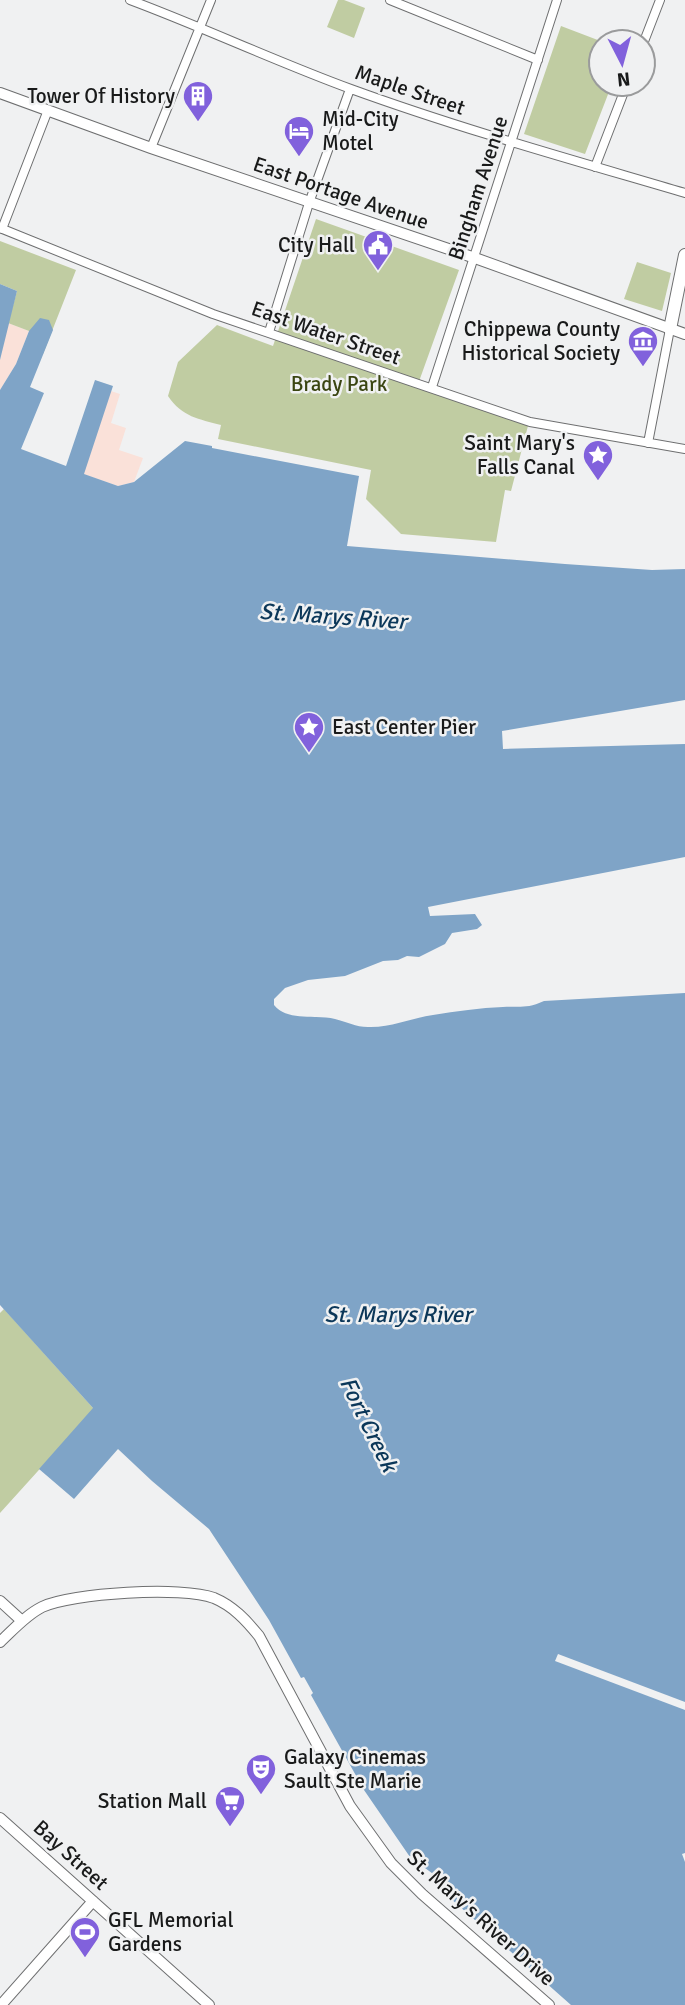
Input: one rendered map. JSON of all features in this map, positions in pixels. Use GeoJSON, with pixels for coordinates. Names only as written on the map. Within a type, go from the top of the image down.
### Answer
{"type":"FeatureCollection","features":[{"type":"Feature","properties":{"kind":"main road","name":"East Portage Avenue"},"geometry":{"type":"LineString","coordinates":[[0,93],[150,148],[475,258],[685,334]]}},
{"type":"Feature","properties":{"kind":"main road"},"geometry":{"type":"LineString","coordinates":[[670,329],[685,256]]}},
{"type":"Feature","properties":{"kind":"main road","name":"St. Mary's River Drive"},"geometry":{"type":"LineString","coordinates":[[0,1642],[42,1607],[68,1599],[180,1592],[212,1597],[231,1606],[247,1620],[259,1636],[350,1806],[391,1863],[422,1895],[549,2005]]}},
{"type":"Feature","properties":{"kind":"main road"},"geometry":{"type":"LineString","coordinates":[[0,1601],[22,1621]]}},
{"type":"Feature","properties":{"kind":"main road","name":"Bay Street"},"geometry":{"type":"LineString","coordinates":[[0,1818],[209,2005]]}},
{"type":"Feature","properties":{"kind":"main road"},"geometry":{"type":"LineString","coordinates":[[1,2005],[93,1901]]}},
{"type":"Feature","properties":{"kind":"street","name":"Maple Street"},"geometry":{"type":"LineString","coordinates":[[130,0],[201,26],[350,89],[511,142],[685,193]]}},
{"type":"Feature","properties":{"kind":"street"},"geometry":{"type":"LineString","coordinates":[[150,148],[211,0]]}},
{"type":"Feature","properties":{"kind":"street"},"geometry":{"type":"LineString","coordinates":[[390,0],[538,60]]}},
{"type":"Feature","properties":{"kind":"street","name":"Bingham Avenue"},"geometry":{"type":"LineString","coordinates":[[432,387],[557,0]]}},
{"type":"Feature","properties":{"kind":"street"},"geometry":{"type":"LineString","coordinates":[[649,28],[660,0]]}},
{"type":"Feature","properties":{"kind":"street"},"geometry":{"type":"LineString","coordinates":[[270,332],[309,203],[350,89]]}},
{"type":"Feature","properties":{"kind":"street"},"geometry":{"type":"LineString","coordinates":[[595,167],[622,98]]}},
{"type":"Feature","properties":{"kind":"street"},"geometry":{"type":"LineString","coordinates":[[1,228],[48,110]]}},
{"type":"Feature","properties":{"kind":"street","name":"East Water Street"},"geometry":{"type":"LineString","coordinates":[[1,228],[213,314],[530,422],[685,449]]}},
{"type":"Feature","properties":{"kind":"street"},"geometry":{"type":"LineString","coordinates":[[648,443],[670,329]]}},
{"type":"Feature","properties":{"kind":"shaded area"},"geometry":{"type":"Polygon","coordinates":[[[8,323],[29,331],[16,364],[0,390],[0,360],[8,323]]]}},
{"type":"Feature","properties":{"kind":"shaded area"},"geometry":{"type":"Polygon","coordinates":[[[111,391],[120,394],[111,423],[126,428],[119,450],[143,458],[134,482],[118,486],[83,474],[111,391]]]}},
{"type":"Feature","properties":{"kind":"green space"},"geometry":{"type":"Polygon","coordinates":[[[338,0],[365,8],[354,38],[327,27],[338,0]]]}},
{"type":"Feature","properties":{"kind":"green space"},"geometry":{"type":"Polygon","coordinates":[[[561,26],[587,36],[587,98],[607,98],[585,154],[524,134],[561,26]]]}},
{"type":"Feature","properties":{"kind":"green space","name":"Brady Park"},"geometry":{"type":"Polygon","coordinates":[[[316,219],[459,270],[417,387],[529,422],[511,491],[505,490],[496,542],[401,534],[366,499],[371,470],[218,439],[221,425],[185,413],[168,396],[178,362],[217,325],[273,346],[316,219]]]}},
{"type":"Feature","properties":{"kind":"green space"},"geometry":{"type":"Polygon","coordinates":[[[0,241],[76,270],[43,354],[40,339],[29,331],[8,323],[17,291],[0,284],[0,241]]]}},
{"type":"Feature","properties":{"kind":"green space"},"geometry":{"type":"Polygon","coordinates":[[[637,262],[671,273],[662,311],[624,299],[637,262]]]}},
{"type":"Feature","properties":{"kind":"green space"},"geometry":{"type":"Polygon","coordinates":[[[4,1309],[94,1409],[0,1513],[0,1313],[4,1309]]]}},
{"type":"Feature","properties":{"kind":"water"},"geometry":{"type":"Polygon","coordinates":[[[0,284],[17,291],[0,360],[0,284]]]}},
{"type":"Feature","properties":{"kind":"water","name":"St. Marys River"},"geometry":{"type":"Polygon","coordinates":[[[40,318],[49,320],[53,330],[30,387],[44,393],[21,449],[66,466],[95,380],[113,386],[84,474],[118,486],[134,482],[185,441],[359,476],[347,546],[652,570],[685,569],[685,700],[502,731],[503,749],[685,744],[685,857],[428,907],[430,916],[475,914],[482,925],[477,929],[452,933],[445,944],[419,957],[407,956],[383,961],[345,976],[308,980],[285,988],[274,999],[274,1005],[294,1016],[327,1018],[371,1027],[450,1012],[528,1006],[544,1001],[685,993],[685,1853],[682,1854],[685,1862],[685,2005],[571,2005],[450,1898],[451,1895],[439,1883],[440,1879],[410,1857],[364,1790],[311,1695],[313,1693],[304,1677],[301,1678],[269,1620],[209,1529],[118,1449],[74,1499],[39,1469],[93,1408],[0,1305],[0,390],[16,364],[29,331],[40,318]]]}},
{"type":"Feature","properties":{"kind":"pier"},"geometry":{"type":"Polygon","coordinates":[[[558,1654],[685,1702],[685,1710],[555,1661],[558,1654]]]}},
{"type":"Feature","properties":{"kind":"place","name":"Tower Of History"},"geometry":{"type":"Point","coordinates":[198,123]}},
{"type":"Feature","properties":{"kind":"place","name":"Mid-City Motel"},"geometry":{"type":"Point","coordinates":[299,158]}},
{"type":"Feature","properties":{"kind":"place","name":"City Hall"},"geometry":{"type":"Point","coordinates":[378,272]}},
{"type":"Feature","properties":{"kind":"place","name":"Chippewa County Historical Society"},"geometry":{"type":"Point","coordinates":[643,368]}},
{"type":"Feature","properties":{"kind":"place","name":"Saint Mary's Falls Canal"},"geometry":{"type":"Point","coordinates":[598,482]}},
{"type":"Feature","properties":{"kind":"place","name":"East Center Pier"},"geometry":{"type":"Point","coordinates":[309,754]}},
{"type":"Feature","properties":{"kind":"place","name":"Galaxy Cinemas Sault Ste Marie"},"geometry":{"type":"Point","coordinates":[261,1796]}},
{"type":"Feature","properties":{"kind":"place","name":"Station Mall"},"geometry":{"type":"Point","coordinates":[230,1828]}},
{"type":"Feature","properties":{"kind":"place","name":"GFL Memorial Gardens"},"geometry":{"type":"Point","coordinates":[85,1959]}},
{"type":"Feature","properties":{"kind":"water label","name":"Fort Creek"},"geometry":{"type":"Point","coordinates":[369,1424]}}]}
